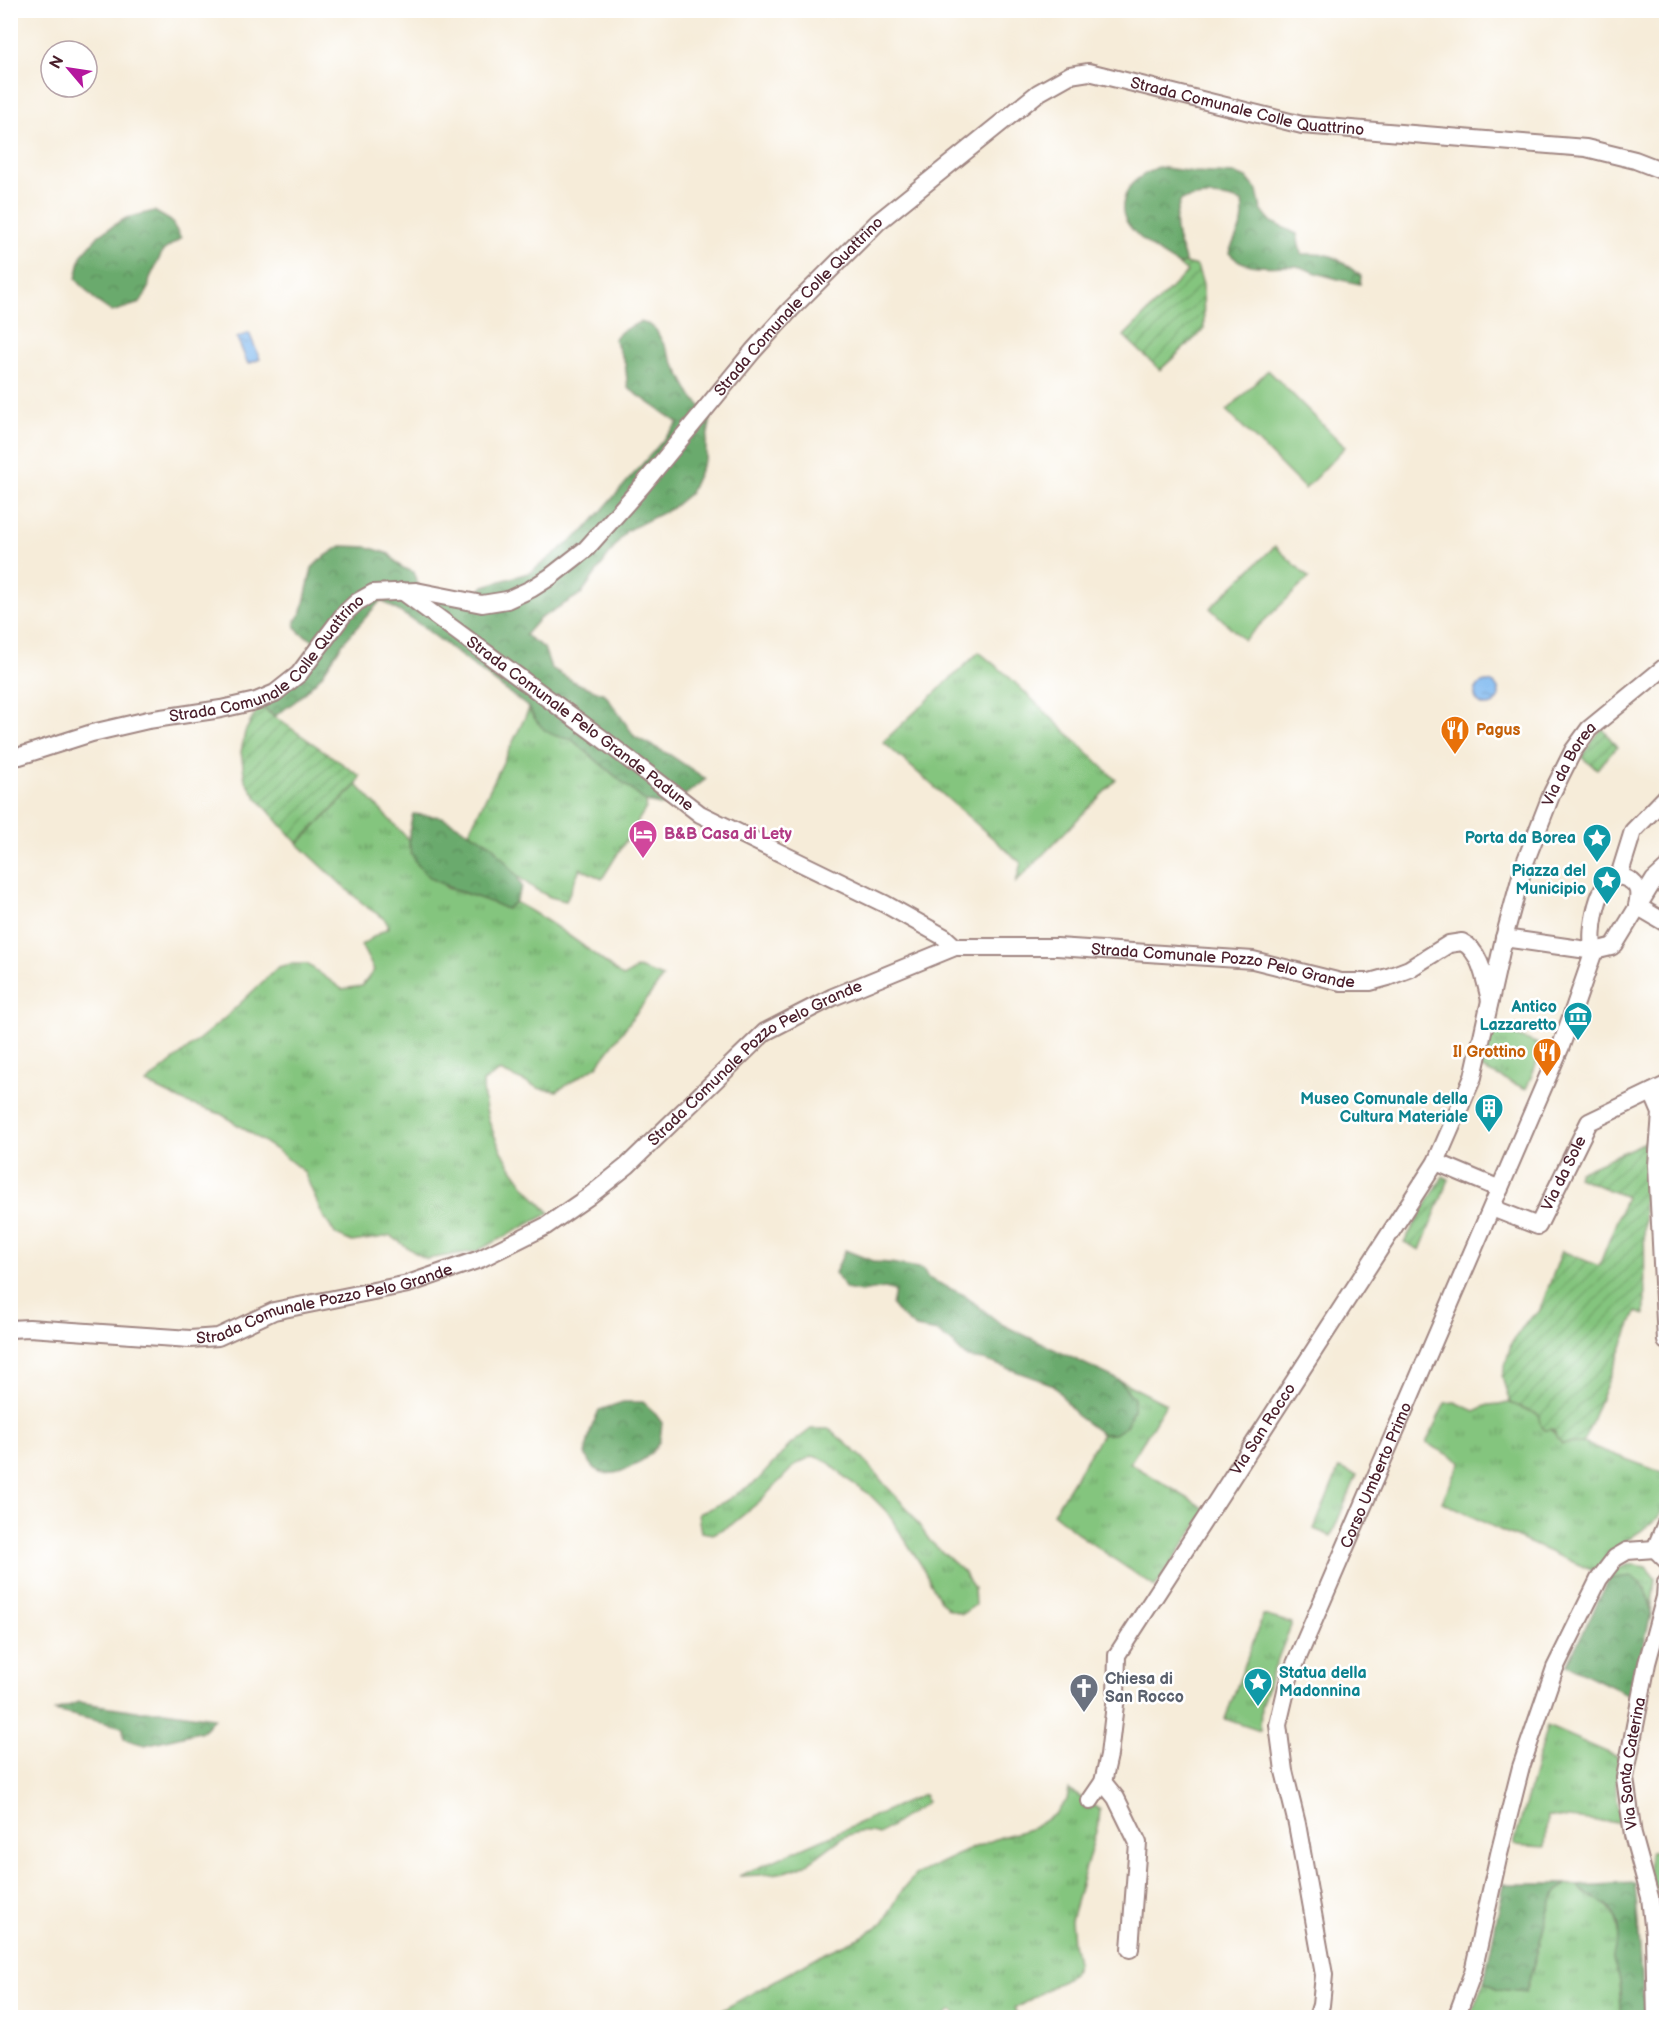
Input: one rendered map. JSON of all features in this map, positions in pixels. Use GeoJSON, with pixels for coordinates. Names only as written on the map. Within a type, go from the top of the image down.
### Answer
{"type":"FeatureCollection","features":[{"type":"Feature","properties":{"kind":"street","name":"Strada Comunale Colle Quattrino"},"geometry":{"type":"LineString","coordinates":[[10,756],[20,756],[92,733],[148,720],[221,709],[256,701],[275,693],[299,674],[344,614],[357,602],[373,593],[416,591],[482,604],[507,600],[531,589],[586,549],[642,486],[753,351],[791,309],[878,222],[1038,93],[1070,75],[1089,72],[1302,125],[1586,148],[1635,160],[1666,172]]}},
{"type":"Feature","properties":{"kind":"street","name":"Strada Comunale Pelo Grande Padune"},"geometry":{"type":"LineString","coordinates":[[402,591],[700,814],[885,904],[944,937],[955,947]]}},
{"type":"Feature","properties":{"kind":"street","name":"Via da Borea"},"geometry":{"type":"LineString","coordinates":[[1475,1069],[1504,938],[1524,865],[1552,793],[1573,751],[1589,729],[1666,666]]}},
{"type":"Feature","properties":{"kind":"street"},"geometry":{"type":"LineString","coordinates":[[1619,876],[1633,831],[1666,797]]}},
{"type":"Feature","properties":{"kind":"street"},"geometry":{"type":"LineString","coordinates":[[1504,938],[1594,951],[1611,947],[1639,907],[1654,880],[1666,869]]}},
{"type":"Feature","properties":{"kind":"street"},"geometry":{"type":"LineString","coordinates":[[1594,951],[1591,942],[1592,930],[1599,900],[1611,879],[1619,876],[1631,881],[1638,889],[1639,907]]}},
{"type":"Feature","properties":{"kind":"street"},"geometry":{"type":"LineString","coordinates":[[1639,907],[1666,923]]}},
{"type":"Feature","properties":{"kind":"street","name":"Strada Comunale Pozzo Pelo Grande"},"geometry":{"type":"LineString","coordinates":[[10,1329],[29,1328],[190,1339],[218,1336],[274,1311],[408,1284],[480,1259],[546,1226],[588,1197],[619,1172],[765,1032],[832,998],[955,947],[1057,947],[1253,960],[1341,982],[1370,982],[1409,969],[1449,944],[1462,942],[1473,950],[1477,957],[1490,1000]]}},
{"type":"Feature","properties":{"kind":"street","name":"Corso Umberto Primo"},"geometry":{"type":"LineString","coordinates":[[1317,2018],[1321,2005],[1324,1975],[1298,1824],[1284,1771],[1278,1725],[1289,1677],[1561,1046],[1594,951]]}},
{"type":"Feature","properties":{"kind":"street","name":"Via San Rocco"},"geometry":{"type":"LineString","coordinates":[[1090,1801],[1103,1782],[1109,1755],[1116,1696],[1117,1656],[1436,1162],[1475,1069]]}},
{"type":"Feature","properties":{"kind":"street"},"geometry":{"type":"LineString","coordinates":[[1659,1088],[1661,1113],[1657,1165],[1666,1341]]}},
{"type":"Feature","properties":{"kind":"street","name":"Via da Sole"},"geometry":{"type":"LineString","coordinates":[[1492,1208],[1538,1226],[1589,1122],[1659,1088]]}},
{"type":"Feature","properties":{"kind":"street"},"geometry":{"type":"LineString","coordinates":[[1436,1162],[1500,1189]]}},
{"type":"Feature","properties":{"kind":"street"},"geometry":{"type":"LineString","coordinates":[[1456,2018],[1473,1972],[1521,1767],[1556,1668],[1599,1579],[1616,1558],[1627,1551],[1661,1555],[1666,1523]]}},
{"type":"Feature","properties":{"kind":"street","name":"Via Santa Caterina"},"geometry":{"type":"LineString","coordinates":[[1656,2018],[1654,1935],[1650,1897],[1633,1835],[1625,1778],[1647,1663],[1665,1597],[1666,1583]]}},
{"type":"Feature","properties":{"kind":"street"},"geometry":{"type":"LineString","coordinates":[[1103,1782],[1116,1798],[1138,1843],[1130,1948]]}},
{"type":"Feature","properties":{"kind":"green space"},"geometry":{"type":"Polygon","coordinates":[[[1158,167],[1235,174],[1247,178],[1257,190],[1261,210],[1272,222],[1297,234],[1301,254],[1321,254],[1334,257],[1361,276],[1360,284],[1296,266],[1260,266],[1243,263],[1236,259],[1229,253],[1242,224],[1242,202],[1219,196],[1181,200],[1176,217],[1176,227],[1185,263],[1179,265],[1137,235],[1125,219],[1123,211],[1125,197],[1131,185],[1158,167]]]}},
{"type":"Feature","properties":{"kind":"green space"},"geometry":{"type":"Polygon","coordinates":[[[154,211],[171,221],[181,238],[163,251],[150,278],[148,290],[140,303],[112,312],[96,301],[76,279],[81,256],[100,234],[126,218],[154,211]]]}},
{"type":"Feature","properties":{"kind":"green space"},"geometry":{"type":"Polygon","coordinates":[[[1185,263],[1197,266],[1203,284],[1204,330],[1160,370],[1124,336],[1187,272],[1179,265],[1185,263]]]}},
{"type":"Feature","properties":{"kind":"green space"},"geometry":{"type":"Polygon","coordinates":[[[640,322],[656,330],[691,395],[711,418],[706,457],[690,493],[672,508],[626,531],[581,594],[539,619],[525,635],[544,648],[551,668],[576,683],[605,694],[635,737],[670,755],[706,779],[669,807],[646,802],[571,739],[550,734],[541,726],[529,708],[419,624],[381,600],[343,643],[321,676],[297,700],[275,716],[259,706],[277,693],[315,641],[300,633],[295,625],[296,620],[302,612],[312,568],[341,546],[368,547],[389,554],[401,567],[414,572],[417,585],[468,605],[484,586],[531,572],[585,530],[678,423],[628,388],[625,363],[614,339],[622,331],[640,322]]]}},
{"type":"Feature","properties":{"kind":"green space"},"geometry":{"type":"Polygon","coordinates":[[[1268,370],[1345,447],[1305,489],[1227,411],[1268,370]]]}},
{"type":"Feature","properties":{"kind":"green space"},"geometry":{"type":"Polygon","coordinates":[[[1275,546],[1309,578],[1244,640],[1210,608],[1275,546]]]}},
{"type":"Feature","properties":{"kind":"green space"},"geometry":{"type":"Polygon","coordinates":[[[979,652],[1006,674],[1116,780],[1016,882],[1021,863],[883,742],[979,652]]]}},
{"type":"Feature","properties":{"kind":"green space"},"geometry":{"type":"Polygon","coordinates":[[[259,706],[360,776],[357,785],[298,844],[257,798],[245,780],[241,752],[245,732],[259,706]]]}},
{"type":"Feature","properties":{"kind":"green space"},"geometry":{"type":"Polygon","coordinates":[[[529,709],[546,730],[557,736],[571,739],[646,802],[646,808],[602,879],[580,868],[566,901],[550,897],[535,889],[517,876],[491,844],[469,832],[529,709]]]}},
{"type":"Feature","properties":{"kind":"green space"},"geometry":{"type":"Polygon","coordinates":[[[1602,728],[1617,747],[1597,769],[1581,757],[1602,728]]]}},
{"type":"Feature","properties":{"kind":"green space"},"geometry":{"type":"Polygon","coordinates":[[[357,785],[408,839],[411,854],[447,888],[505,908],[515,902],[571,937],[623,977],[638,968],[663,977],[597,1066],[557,1091],[541,1089],[500,1071],[483,1082],[484,1101],[489,1119],[503,1154],[525,1186],[550,1213],[477,1251],[427,1259],[391,1236],[352,1242],[336,1235],[323,1216],[304,1172],[278,1151],[221,1114],[187,1103],[146,1083],[226,1017],[278,967],[307,964],[342,989],[362,986],[374,970],[361,945],[389,927],[384,918],[368,908],[298,844],[357,785]]]}},
{"type":"Feature","properties":{"kind":"green space"},"geometry":{"type":"Polygon","coordinates":[[[413,814],[442,817],[491,844],[517,876],[522,887],[515,902],[506,909],[447,886],[421,870],[413,857],[409,841],[413,814]]]}},
{"type":"Feature","properties":{"kind":"green space"},"geometry":{"type":"Polygon","coordinates":[[[1489,1026],[1544,1046],[1526,1089],[1480,1068],[1489,1026]]]}},
{"type":"Feature","properties":{"kind":"green space"},"geometry":{"type":"Polygon","coordinates":[[[1650,1140],[1644,1202],[1645,1315],[1636,1312],[1583,1443],[1562,1444],[1552,1429],[1545,1430],[1541,1426],[1538,1414],[1510,1403],[1502,1377],[1511,1344],[1528,1319],[1539,1312],[1562,1251],[1599,1266],[1626,1197],[1577,1177],[1579,1172],[1650,1140]]]}},
{"type":"Feature","properties":{"kind":"green space"},"geometry":{"type":"Polygon","coordinates":[[[1443,1176],[1449,1179],[1420,1250],[1404,1242],[1443,1176]]]}},
{"type":"Feature","properties":{"kind":"green space"},"geometry":{"type":"Polygon","coordinates":[[[845,1250],[875,1262],[923,1269],[928,1278],[964,1295],[1001,1324],[1119,1380],[1134,1399],[1133,1410],[1126,1426],[1114,1434],[1102,1434],[1076,1415],[1054,1385],[984,1360],[967,1358],[937,1332],[916,1328],[900,1315],[892,1305],[895,1291],[885,1288],[861,1292],[846,1289],[835,1273],[845,1250]]]}},
{"type":"Feature","properties":{"kind":"green space"},"geometry":{"type":"Polygon","coordinates":[[[1119,1380],[1166,1404],[1130,1463],[1207,1510],[1155,1587],[1085,1539],[1053,1513],[1102,1434],[1122,1428],[1129,1419],[1134,1399],[1119,1380]]]}},
{"type":"Feature","properties":{"kind":"green space"},"geometry":{"type":"Polygon","coordinates":[[[623,1402],[643,1402],[654,1412],[662,1423],[660,1440],[650,1454],[635,1465],[618,1472],[604,1473],[595,1468],[585,1454],[591,1429],[599,1410],[623,1402]]]}},
{"type":"Feature","properties":{"kind":"green space"},"geometry":{"type":"Polygon","coordinates":[[[1455,1402],[1475,1411],[1488,1405],[1510,1403],[1538,1414],[1545,1430],[1551,1429],[1562,1443],[1583,1443],[1666,1474],[1666,1502],[1660,1515],[1614,1551],[1598,1573],[1442,1502],[1461,1461],[1426,1443],[1445,1403],[1455,1402]]]}},
{"type":"Feature","properties":{"kind":"green space"},"geometry":{"type":"Polygon","coordinates":[[[811,1429],[829,1429],[863,1458],[907,1508],[930,1541],[962,1570],[974,1588],[975,1605],[962,1614],[948,1609],[940,1600],[920,1563],[887,1512],[868,1493],[848,1480],[827,1461],[813,1456],[796,1464],[760,1501],[731,1525],[713,1534],[701,1532],[698,1514],[724,1502],[757,1481],[790,1445],[811,1429]]]}},
{"type":"Feature","properties":{"kind":"green space"},"geometry":{"type":"Polygon","coordinates":[[[1339,1468],[1357,1475],[1331,1536],[1314,1529],[1339,1468]]]}},
{"type":"Feature","properties":{"kind":"green space"},"geometry":{"type":"Polygon","coordinates":[[[1630,1564],[1646,1567],[1655,1578],[1651,1615],[1650,1601],[1645,1588],[1609,1579],[1618,1569],[1630,1564]]]}},
{"type":"Feature","properties":{"kind":"green space"},"geometry":{"type":"Polygon","coordinates":[[[1631,1576],[1646,1592],[1651,1615],[1631,1696],[1567,1665],[1609,1579],[1631,1576]]]}},
{"type":"Feature","properties":{"kind":"green space"},"geometry":{"type":"Polygon","coordinates":[[[1263,1615],[1292,1623],[1261,1707],[1260,1731],[1225,1719],[1263,1615]]]}},
{"type":"Feature","properties":{"kind":"green space"},"geometry":{"type":"Polygon","coordinates":[[[78,1702],[137,1711],[164,1711],[214,1718],[203,1731],[145,1745],[124,1739],[123,1727],[55,1711],[78,1702]]]}},
{"type":"Feature","properties":{"kind":"green space"},"geometry":{"type":"Polygon","coordinates":[[[1547,1726],[1618,1757],[1616,1788],[1620,1823],[1547,1816],[1545,1847],[1514,1845],[1547,1726]]]}},
{"type":"Feature","properties":{"kind":"green space"},"geometry":{"type":"Polygon","coordinates":[[[1069,1790],[1100,1810],[1099,1821],[1071,1920],[1077,1962],[1073,1974],[1014,2009],[1019,2017],[959,2017],[952,2010],[940,2018],[708,2018],[817,1957],[863,1936],[884,1922],[901,1892],[915,1875],[970,1849],[1033,1828],[1055,1814],[1067,1800],[1069,1790]]]}},
{"type":"Feature","properties":{"kind":"green space"},"geometry":{"type":"Polygon","coordinates":[[[924,1794],[927,1802],[879,1834],[866,1832],[846,1836],[793,1870],[739,1876],[924,1794]]]}},
{"type":"Feature","properties":{"kind":"green space"},"geometry":{"type":"Polygon","coordinates":[[[1666,1851],[1665,2017],[1665,1907],[1648,1870],[1650,1852],[1666,1851]]]}},
{"type":"Feature","properties":{"kind":"green space"},"geometry":{"type":"Polygon","coordinates":[[[1635,1883],[1645,2017],[1622,2017],[1619,1981],[1613,1958],[1619,1934],[1616,1918],[1613,1912],[1577,1886],[1635,1883]]]}},
{"type":"Feature","properties":{"kind":"green space"},"geometry":{"type":"Polygon","coordinates":[[[1504,1884],[1566,1884],[1554,1895],[1526,1992],[1498,1989],[1484,1982],[1504,1884]]]}},
{"type":"Feature","properties":{"kind":"green space"},"geometry":{"type":"Polygon","coordinates":[[[1566,1884],[1577,1886],[1586,1894],[1602,1902],[1616,1917],[1619,1942],[1613,1959],[1618,1974],[1622,2017],[1469,2018],[1484,1982],[1498,1989],[1526,1991],[1554,1895],[1566,1884]]]}},
{"type":"Feature","properties":{"kind":"water"},"geometry":{"type":"Polygon","coordinates":[[[249,333],[260,359],[248,364],[237,338],[249,333]]]}},
{"type":"Feature","properties":{"kind":"water"},"geometry":{"type":"Polygon","coordinates":[[[1487,682],[1492,683],[1498,689],[1498,699],[1492,705],[1487,706],[1482,705],[1476,699],[1475,694],[1476,689],[1482,683],[1487,682]]]}},
{"type":"Feature","properties":{"kind":"place","name":"Pagus"},"geometry":{"type":"Point","coordinates":[1455,756]}},
{"type":"Feature","properties":{"kind":"place","name":"B&B Casa di Lety"},"geometry":{"type":"Point","coordinates":[643,860]}},
{"type":"Feature","properties":{"kind":"place","name":"Porta da Borea"},"geometry":{"type":"Point","coordinates":[1597,864]}},
{"type":"Feature","properties":{"kind":"place","name":"Piazza del Municipio"},"geometry":{"type":"Point","coordinates":[1607,906]}},
{"type":"Feature","properties":{"kind":"place","name":"Antico Lazzaretto"},"geometry":{"type":"Point","coordinates":[1578,1042]}},
{"type":"Feature","properties":{"kind":"place","name":"Il Grottino"},"geometry":{"type":"Point","coordinates":[1547,1078]}},
{"type":"Feature","properties":{"kind":"place","name":"Museo Comunale della Cultura Materiale"},"geometry":{"type":"Point","coordinates":[1489,1134]}},
{"type":"Feature","properties":{"kind":"place","name":"Statua della Madonnina"},"geometry":{"type":"Point","coordinates":[1258,1708]}},
{"type":"Feature","properties":{"kind":"place","name":"Chiesa di San Rocco"},"geometry":{"type":"Point","coordinates":[1084,1714]}}]}
